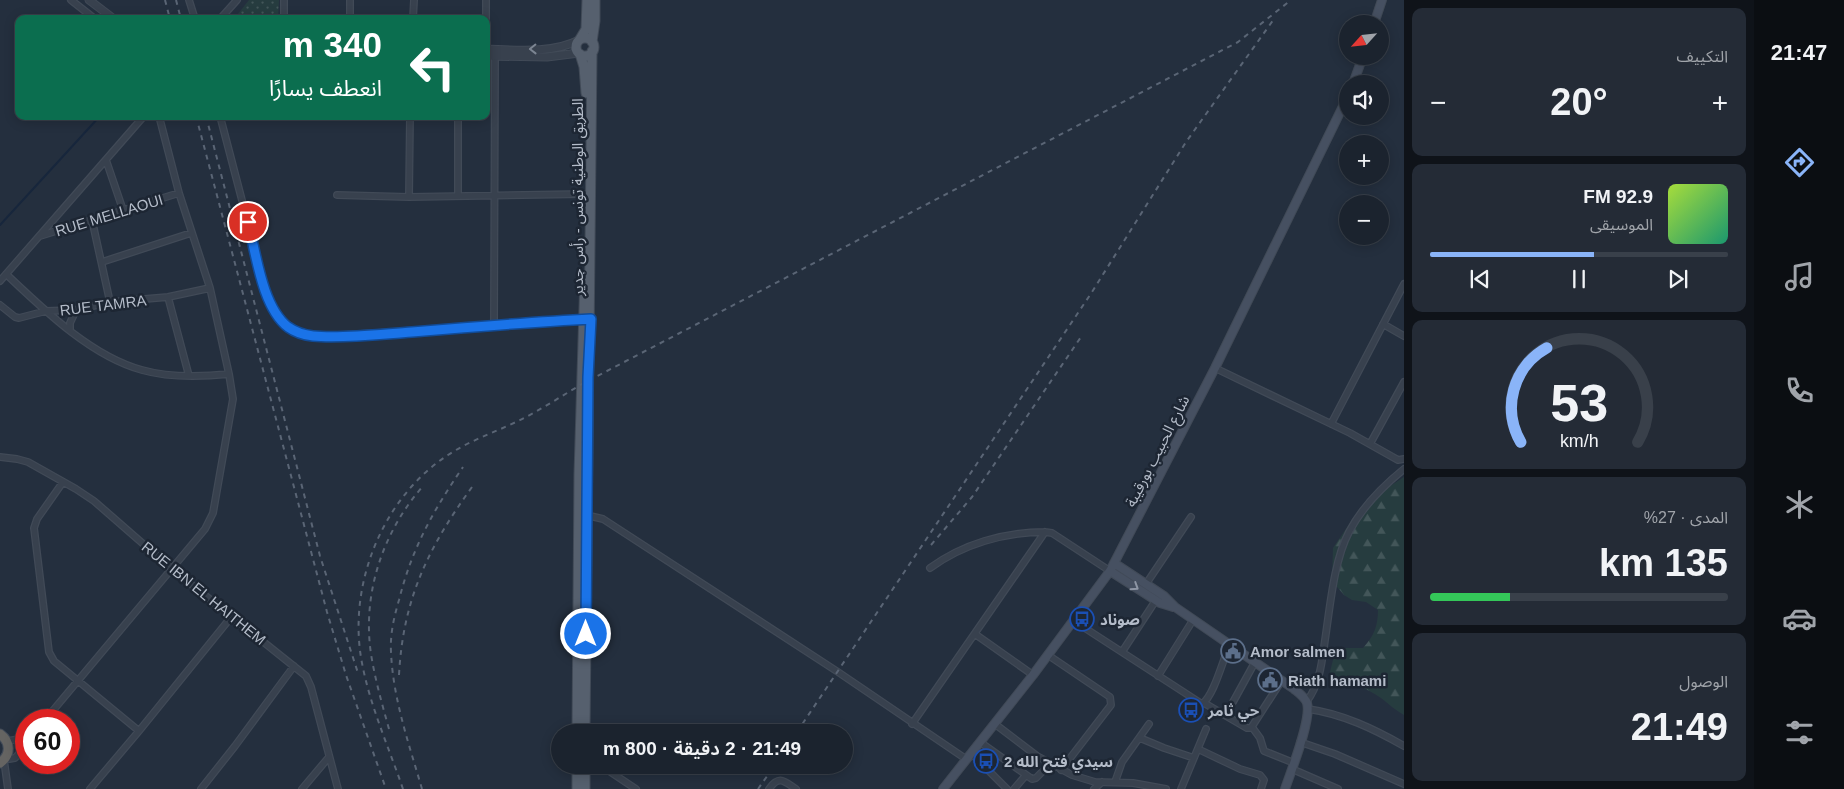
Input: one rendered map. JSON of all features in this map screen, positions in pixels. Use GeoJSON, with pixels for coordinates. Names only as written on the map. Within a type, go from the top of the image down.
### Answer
{"type":"FeatureCollection","features":[{"type":"Feature","properties":{"kind":"highway"},"geometry":{"type":"LineString","coordinates":[[2,735],[8,750],[2,762]]}},
{"type":"Feature","properties":{"kind":"main road"},"geometry":{"type":"LineString","coordinates":[[579,40],[585,38],[592,46],[588,55],[579,53],[576,48],[579,40],[586,29],[586,0]]}},
{"type":"Feature","properties":{"kind":"main road","name":"الطريق الوطنية تونس - رأس جدير"},"geometry":{"type":"LineString","coordinates":[[587,320],[592,46],[595,0]]}},
{"type":"Feature","properties":{"kind":"main road"},"geometry":{"type":"LineString","coordinates":[[1377,15],[1382,0]]}},
{"type":"Feature","properties":{"kind":"main road","name":"الطريق الوطنية تونس - رأس جدير"},"geometry":{"type":"LineString","coordinates":[[577,724],[588,377],[585,194],[586,89],[584,66],[579,53]]}},
{"type":"Feature","properties":{"kind":"main road","name":"شارع الحبيب بورقيبة"},"geometry":{"type":"LineString","coordinates":[[943,789],[1048,656],[1112,567],[1215,368],[1339,114]]}},
{"type":"Feature","properties":{"kind":"main road","name":"الطريق الوطنية تونس - رأس جدير"},"geometry":{"type":"LineString","coordinates":[[583,515],[585,724]]}},
{"type":"Feature","properties":{"kind":"main road"},"geometry":{"type":"LineString","coordinates":[[1112,567],[1146,584],[1164,596],[1193,620],[1294,689],[1308,705],[1307,722],[1286,789]]}},
{"type":"Feature","properties":{"kind":"main road"},"geometry":{"type":"LineString","coordinates":[[1112,567],[1156,600],[1175,607]]}},
{"type":"Feature","properties":{"kind":"main road"},"geometry":{"type":"LineString","coordinates":[[577,774],[577,789]]}},
{"type":"Feature","properties":{"kind":"main road"},"geometry":{"type":"LineString","coordinates":[[584,789],[585,774]]}},
{"type":"Feature","properties":{"kind":"street"},"geometry":{"type":"LineString","coordinates":[[71,0],[90,15]]}},
{"type":"Feature","properties":{"kind":"street"},"geometry":{"type":"LineString","coordinates":[[89,0],[109,15]]}},
{"type":"Feature","properties":{"kind":"street"},"geometry":{"type":"LineString","coordinates":[[190,0],[194,15]]}},
{"type":"Feature","properties":{"kind":"street"},"geometry":{"type":"LineString","coordinates":[[224,15],[237,0]]}},
{"type":"Feature","properties":{"kind":"street"},"geometry":{"type":"LineString","coordinates":[[284,0],[284,15]]}},
{"type":"Feature","properties":{"kind":"street"},"geometry":{"type":"LineString","coordinates":[[350,0],[350,15]]}},
{"type":"Feature","properties":{"kind":"street"},"geometry":{"type":"LineString","coordinates":[[413,15],[414,0]]}},
{"type":"Feature","properties":{"kind":"street"},"geometry":{"type":"LineString","coordinates":[[486,0],[486,15]]}},
{"type":"Feature","properties":{"kind":"street"},"geometry":{"type":"LineString","coordinates":[[490,54],[495,52],[546,49],[567,45],[579,40]]}},
{"type":"Feature","properties":{"kind":"street"},"geometry":{"type":"LineString","coordinates":[[490,50],[547,57],[579,53]]}},
{"type":"Feature","properties":{"kind":"street"},"geometry":{"type":"LineString","coordinates":[[494,325],[495,52]]}},
{"type":"Feature","properties":{"kind":"street"},"geometry":{"type":"LineString","coordinates":[[0,281],[141,120]]}},
{"type":"Feature","properties":{"kind":"street"},"geometry":{"type":"LineString","coordinates":[[55,709],[205,529],[213,513],[232,407],[229,374],[210,288],[179,193],[160,120]]}},
{"type":"Feature","properties":{"kind":"street"},"geometry":{"type":"LineString","coordinates":[[221,120],[268,300],[274,312],[289,327],[302,334],[319,336],[587,320]]}},
{"type":"Feature","properties":{"kind":"street"},"geometry":{"type":"LineString","coordinates":[[410,120],[410,197]]}},
{"type":"Feature","properties":{"kind":"street"},"geometry":{"type":"LineString","coordinates":[[458,120],[458,196]]}},
{"type":"Feature","properties":{"kind":"street"},"geometry":{"type":"LineString","coordinates":[[106,160],[124,210]]}},
{"type":"Feature","properties":{"kind":"street","name":"RUE MELLAOUI"},"geometry":{"type":"LineString","coordinates":[[38,237],[179,193]]}},
{"type":"Feature","properties":{"kind":"street"},"geometry":{"type":"LineString","coordinates":[[337,195],[410,197],[585,194]]}},
{"type":"Feature","properties":{"kind":"street"},"geometry":{"type":"LineString","coordinates":[[56,217],[61,229]]}},
{"type":"Feature","properties":{"kind":"street"},"geometry":{"type":"LineString","coordinates":[[92,220],[110,302]]}},
{"type":"Feature","properties":{"kind":"street"},"geometry":{"type":"LineString","coordinates":[[102,262],[191,233]]}},
{"type":"Feature","properties":{"kind":"street"},"geometry":{"type":"LineString","coordinates":[[6,274],[46,311],[70,330],[91,345],[129,366],[157,373],[189,376],[229,374]]}},
{"type":"Feature","properties":{"kind":"street"},"geometry":{"type":"LineString","coordinates":[[1331,424],[1404,284]]}},
{"type":"Feature","properties":{"kind":"street","name":"RUE TAMRA"},"geometry":{"type":"LineString","coordinates":[[0,305],[19,318],[46,311],[76,310],[110,302],[168,297],[210,288]]}},
{"type":"Feature","properties":{"kind":"street"},"geometry":{"type":"LineString","coordinates":[[168,297],[189,376]]}},
{"type":"Feature","properties":{"kind":"street"},"geometry":{"type":"LineString","coordinates":[[70,330],[70,323],[76,310]]}},
{"type":"Feature","properties":{"kind":"street"},"geometry":{"type":"LineString","coordinates":[[1383,324],[1404,336]]}},
{"type":"Feature","properties":{"kind":"street"},"geometry":{"type":"LineString","coordinates":[[1215,368],[1331,424],[1398,460],[1404,459]]}},
{"type":"Feature","properties":{"kind":"street"},"geometry":{"type":"LineString","coordinates":[[1370,444],[1404,382]]}},
{"type":"Feature","properties":{"kind":"street","name":"RUE IBN EL HAITHEM"},"geometry":{"type":"LineString","coordinates":[[0,457],[28,462],[94,501],[172,569],[306,676],[311,687],[338,789]]}},
{"type":"Feature","properties":{"kind":"street"},"geometry":{"type":"LineString","coordinates":[[1404,469],[1373,498],[1358,516],[1344,544],[1321,665],[1308,705],[1345,717],[1378,731],[1404,746]]}},
{"type":"Feature","properties":{"kind":"street"},"geometry":{"type":"LineString","coordinates":[[63,482],[37,519],[34,528],[49,652],[54,661],[139,731]]}},
{"type":"Feature","properties":{"kind":"street"},"geometry":{"type":"LineString","coordinates":[[583,515],[603,518],[838,672],[912,724],[969,756],[1008,789]]}},
{"type":"Feature","properties":{"kind":"street"},"geometry":{"type":"LineString","coordinates":[[1146,584],[1191,518]]}},
{"type":"Feature","properties":{"kind":"street"},"geometry":{"type":"LineString","coordinates":[[912,724],[1045,532]]}},
{"type":"Feature","properties":{"kind":"street"},"geometry":{"type":"LineString","coordinates":[[930,568],[946,556],[967,546],[989,540],[1045,532],[1052,533],[1112,567]]}},
{"type":"Feature","properties":{"kind":"street"},"geometry":{"type":"LineString","coordinates":[[1122,652],[1156,600]]}},
{"type":"Feature","properties":{"kind":"street"},"geometry":{"type":"LineString","coordinates":[[90,789],[232,616]]}},
{"type":"Feature","properties":{"kind":"street"},"geometry":{"type":"LineString","coordinates":[[1158,676],[1193,620]]}},
{"type":"Feature","properties":{"kind":"street"},"geometry":{"type":"LineString","coordinates":[[1074,621],[1200,704],[1204,703],[1247,728],[1252,727]]}},
{"type":"Feature","properties":{"kind":"street"},"geometry":{"type":"LineString","coordinates":[[974,634],[1033,675]]}},
{"type":"Feature","properties":{"kind":"street"},"geometry":{"type":"LineString","coordinates":[[1204,703],[1212,689],[1230,644]]}},
{"type":"Feature","properties":{"kind":"street"},"geometry":{"type":"LineString","coordinates":[[1048,656],[1110,697],[1112,701],[1111,705],[1061,770]]}},
{"type":"Feature","properties":{"kind":"street"},"geometry":{"type":"LineString","coordinates":[[1233,702],[1255,662]]}},
{"type":"Feature","properties":{"kind":"street"},"geometry":{"type":"LineString","coordinates":[[200,789],[235,746],[294,666]]}},
{"type":"Feature","properties":{"kind":"street"},"geometry":{"type":"LineString","coordinates":[[1252,727],[1282,680]]}},
{"type":"Feature","properties":{"kind":"street"},"geometry":{"type":"LineString","coordinates":[[995,724],[1050,764],[1072,775],[1102,782],[1116,782],[1166,789]]}},
{"type":"Feature","properties":{"kind":"street"},"geometry":{"type":"LineString","coordinates":[[1116,782],[1122,762],[1150,724]]}},
{"type":"Feature","properties":{"kind":"street"},"geometry":{"type":"LineString","coordinates":[[1252,727],[1261,740],[1264,752],[1338,789]]}},
{"type":"Feature","properties":{"kind":"street"},"geometry":{"type":"LineString","coordinates":[[1181,789],[1206,729]]}},
{"type":"Feature","properties":{"kind":"street"},"geometry":{"type":"LineString","coordinates":[[2,735],[15,737]]}},
{"type":"Feature","properties":{"kind":"street"},"geometry":{"type":"LineString","coordinates":[[1140,738],[1194,758]]}},
{"type":"Feature","properties":{"kind":"street"},"geometry":{"type":"LineString","coordinates":[[980,742],[1032,779],[1036,778],[1050,764]]}},
{"type":"Feature","properties":{"kind":"street"},"geometry":{"type":"LineString","coordinates":[[1300,742],[1334,754],[1404,784]]}},
{"type":"Feature","properties":{"kind":"street"},"geometry":{"type":"LineString","coordinates":[[1198,749],[1240,769],[1260,775],[1264,780],[1261,789]]}},
{"type":"Feature","properties":{"kind":"street"},"geometry":{"type":"LineString","coordinates":[[302,789],[329,756]]}},
{"type":"Feature","properties":{"kind":"street"},"geometry":{"type":"LineString","coordinates":[[8,789],[2,762],[15,758]]}},
{"type":"Feature","properties":{"kind":"street"},"geometry":{"type":"LineString","coordinates":[[614,774],[636,789]]}},
{"type":"Feature","properties":{"kind":"street"},"geometry":{"type":"LineString","coordinates":[[1014,789],[1026,775]]}},
{"type":"Feature","properties":{"kind":"street"},"geometry":{"type":"LineString","coordinates":[[769,789],[774,782],[782,780],[796,789]]}},
{"type":"Feature","properties":{"kind":"street"},"geometry":{"type":"LineString","coordinates":[[1094,789],[1102,782]]}},
{"type":"Feature","properties":{"kind":"green space"},"geometry":{"type":"Polygon","coordinates":[[[249,0],[279,0],[278,15],[237,15],[249,0]]]}},
{"type":"Feature","properties":{"kind":"green space"},"geometry":{"type":"Polygon","coordinates":[[[1404,477],[1404,715],[1369,691],[1329,676],[1333,660],[1340,648],[1363,648],[1367,644],[1375,630],[1378,610],[1366,602],[1352,600],[1344,595],[1332,581],[1333,548],[1358,511],[1372,498],[1404,477]]]}},
{"type":"Feature","properties":{"kind":"waterway"},"geometry":{"type":"LineString","coordinates":[[0,225],[96,120]]}},
{"type":"Feature","properties":{"kind":"railway"},"geometry":{"type":"LineString","coordinates":[[165,0],[169,15]]}},
{"type":"Feature","properties":{"kind":"railway"},"geometry":{"type":"LineString","coordinates":[[176,0],[180,15]]}},
{"type":"Feature","properties":{"kind":"railway"},"geometry":{"type":"LineString","coordinates":[[403,789],[365,679],[359,634],[360,604],[365,575],[375,546],[388,519],[405,495],[425,473],[464,445],[525,418],[582,384],[1238,42],[1291,0]]}},
{"type":"Feature","properties":{"kind":"railway"},"geometry":{"type":"LineString","coordinates":[[802,724],[1092,292],[1186,142],[1274,19]]}},
{"type":"Feature","properties":{"kind":"railway"},"geometry":{"type":"LineString","coordinates":[[197,120],[327,612],[346,675],[386,789]]}},
{"type":"Feature","properties":{"kind":"railway"},"geometry":{"type":"LineString","coordinates":[[207,120],[320,556],[358,673]]}},
{"type":"Feature","properties":{"kind":"railway"},"geometry":{"type":"LineString","coordinates":[[931,545],[972,497],[1081,337]]}},
{"type":"Feature","properties":{"kind":"railway"},"geometry":{"type":"LineString","coordinates":[[422,789],[402,721],[395,687],[391,652],[392,632],[410,563],[433,515],[463,467]]}},
{"type":"Feature","properties":{"kind":"railway"},"geometry":{"type":"LineString","coordinates":[[389,729],[371,654],[369,631],[373,586],[379,564],[397,522],[424,485]]}},
{"type":"Feature","properties":{"kind":"railway"},"geometry":{"type":"LineString","coordinates":[[399,675],[401,648],[406,622],[420,575],[443,531],[472,487]]}},
{"type":"Feature","properties":{"kind":"railway"},"geometry":{"type":"LineString","coordinates":[[758,789],[769,774]]}},
{"type":"Feature","properties":{"kind":"place","name":"صوناد"},"geometry":{"type":"Point","coordinates":[1082,619]}},
{"type":"Feature","properties":{"kind":"place","name":"Amor salmen"},"geometry":{"type":"Point","coordinates":[1233,651]}},
{"type":"Feature","properties":{"kind":"place","name":"Riath hamami"},"geometry":{"type":"Point","coordinates":[1270,680]}},
{"type":"Feature","properties":{"kind":"place","name":"حي ثامر"},"geometry":{"type":"Point","coordinates":[1191,710]}},
{"type":"Feature","properties":{"kind":"place","name":"2 سيدي فتح الله"},"geometry":{"type":"Point","coordinates":[986,761]}},
{"type":"Feature","properties":{"kind":"route"},"geometry":{"type":"LineString","coordinates":[[248,222],[271,306],[274,312],[289,327],[302,334],[319,336],[393,333],[591,319],[588,377],[586,634]]}}]}
